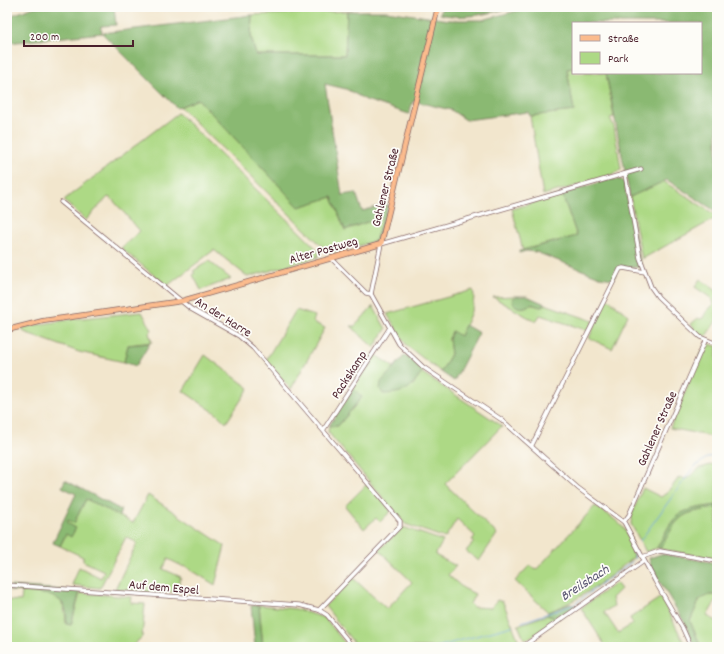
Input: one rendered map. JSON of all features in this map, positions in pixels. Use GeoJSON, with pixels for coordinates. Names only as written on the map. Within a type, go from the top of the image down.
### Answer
{"type":"FeatureCollection","features":[{"type":"Feature","properties":{"kind":"main road","name":"Gahlener Straße"},"geometry":{"type":"LineString","coordinates":[[381,244],[438,7]]}},
{"type":"Feature","properties":{"kind":"main road","name":"Alter Postweg"},"geometry":{"type":"LineString","coordinates":[[7,330],[43,321],[182,301],[381,244]]}},
{"type":"Feature","properties":{"kind":"street","name":"Alter Postweg"},"geometry":{"type":"LineString","coordinates":[[381,244],[641,169]]}},
{"type":"Feature","properties":{"kind":"street"},"geometry":{"type":"LineString","coordinates":[[625,174],[640,258],[645,272],[658,297],[705,341],[717,344]]}},
{"type":"Feature","properties":{"kind":"street","name":"An der Harre"},"geometry":{"type":"LineString","coordinates":[[61,202],[196,313],[239,336],[254,348],[401,524],[319,610]]}},
{"type":"Feature","properties":{"kind":"street","name":"Gahlener Straße"},"geometry":{"type":"LineString","coordinates":[[371,294],[381,244]]}},
{"type":"Feature","properties":{"kind":"street"},"geometry":{"type":"LineString","coordinates":[[331,258],[366,293],[371,294],[389,329],[408,354],[423,367],[502,420],[532,445],[578,488],[624,522],[643,559],[683,629],[691,647]]}},
{"type":"Feature","properties":{"kind":"street"},"geometry":{"type":"LineString","coordinates":[[532,445],[539,434],[620,269],[623,268],[645,272]]}},
{"type":"Feature","properties":{"kind":"street","name":"Packskamp"},"geometry":{"type":"LineString","coordinates":[[324,430],[389,329]]}},
{"type":"Feature","properties":{"kind":"street","name":"Gahlener Straße"},"geometry":{"type":"LineString","coordinates":[[624,522],[629,515],[668,429],[705,341]]}},
{"type":"Feature","properties":{"kind":"street"},"geometry":{"type":"LineString","coordinates":[[522,647],[643,559],[660,551],[717,561]]}},
{"type":"Feature","properties":{"kind":"street","name":"Auf dem Espel"},"geometry":{"type":"LineString","coordinates":[[7,585],[76,588],[211,599],[277,602],[299,605],[319,610],[337,626],[353,647]]}},
{"type":"Feature","properties":{"kind":"green space"},"geometry":{"type":"Polygon","coordinates":[[[34,7],[114,7],[116,25],[101,26],[102,33],[7,43],[7,17],[34,7]]]}},
{"type":"Feature","properties":{"kind":"green space"},"geometry":{"type":"Polygon","coordinates":[[[442,7],[516,7],[478,15],[450,16],[440,14],[442,7]]]}},
{"type":"Feature","properties":{"kind":"green space"},"geometry":{"type":"Polygon","coordinates":[[[531,7],[717,7],[717,212],[667,180],[630,197],[606,74],[702,74],[702,22],[572,22],[572,68],[567,69],[574,111],[530,116],[528,112],[466,120],[451,110],[413,101],[409,114],[366,100],[346,89],[325,84],[342,195],[356,193],[362,211],[388,204],[380,239],[374,244],[373,242],[376,239],[382,220],[381,217],[345,230],[332,197],[299,207],[198,99],[177,108],[102,33],[252,15],[251,36],[256,55],[345,55],[347,11],[386,11],[449,20],[482,20],[531,7]]]}},
{"type":"Feature","properties":{"kind":"green space"},"geometry":{"type":"Polygon","coordinates":[[[347,11],[345,55],[256,55],[251,36],[252,15],[347,11]]]}},
{"type":"Feature","properties":{"kind":"green space"},"geometry":{"type":"Polygon","coordinates":[[[572,68],[572,74],[606,74],[614,117],[610,118],[614,126],[621,169],[597,180],[543,195],[530,116],[574,111],[567,69],[572,68]]]}},
{"type":"Feature","properties":{"kind":"green space"},"geometry":{"type":"Polygon","coordinates":[[[198,99],[299,206],[332,197],[345,230],[381,217],[382,220],[375,241],[333,253],[328,252],[180,107],[198,99]]]}},
{"type":"Feature","properties":{"kind":"green space"},"geometry":{"type":"Polygon","coordinates":[[[178,113],[316,248],[319,252],[318,257],[248,277],[214,250],[167,286],[121,248],[140,231],[112,199],[108,197],[86,220],[65,202],[65,199],[178,113]]]}},
{"type":"Feature","properties":{"kind":"green space"},"geometry":{"type":"Polygon","coordinates":[[[611,179],[622,180],[624,182],[641,267],[620,267],[613,279],[600,277],[536,252],[526,251],[519,253],[519,251],[577,236],[562,194],[611,179]]]}},
{"type":"Feature","properties":{"kind":"green space"},"geometry":{"type":"Polygon","coordinates":[[[663,181],[717,216],[716,218],[642,259],[630,197],[663,181]]]}},
{"type":"Feature","properties":{"kind":"green space"},"geometry":{"type":"Polygon","coordinates":[[[562,194],[577,236],[523,250],[512,209],[562,194]]]}},
{"type":"Feature","properties":{"kind":"green space"},"geometry":{"type":"Polygon","coordinates":[[[209,261],[231,279],[201,290],[193,275],[195,273],[193,271],[209,261]]]}},
{"type":"Feature","properties":{"kind":"green space"},"geometry":{"type":"Polygon","coordinates":[[[700,279],[717,291],[717,320],[706,336],[700,336],[692,329],[694,327],[691,324],[698,318],[703,318],[706,312],[714,304],[712,299],[695,287],[700,279]]]}},
{"type":"Feature","properties":{"kind":"green space"},"geometry":{"type":"Polygon","coordinates":[[[473,290],[474,301],[470,313],[460,336],[452,332],[449,339],[451,354],[441,372],[407,346],[387,314],[473,290]]]}},
{"type":"Feature","properties":{"kind":"green space"},"geometry":{"type":"Polygon","coordinates":[[[515,296],[513,298],[519,307],[532,305],[542,306],[545,304],[593,321],[589,331],[540,315],[536,322],[493,297],[515,296]]]}},
{"type":"Feature","properties":{"kind":"green space"},"geometry":{"type":"Polygon","coordinates":[[[515,296],[527,296],[545,304],[540,307],[531,304],[526,307],[517,307],[513,303],[512,299],[515,296]]]}},
{"type":"Feature","properties":{"kind":"green space"},"geometry":{"type":"Polygon","coordinates":[[[607,298],[628,315],[612,349],[589,338],[607,298]]]}},
{"type":"Feature","properties":{"kind":"green space"},"geometry":{"type":"Polygon","coordinates":[[[373,306],[386,329],[374,348],[351,326],[355,326],[373,306]]]}},
{"type":"Feature","properties":{"kind":"green space"},"geometry":{"type":"Polygon","coordinates":[[[296,310],[315,316],[313,322],[325,328],[291,389],[266,360],[296,310]]]}},
{"type":"Feature","properties":{"kind":"green space"},"geometry":{"type":"Polygon","coordinates":[[[142,312],[152,330],[149,333],[152,342],[128,345],[124,362],[79,352],[22,330],[24,327],[73,319],[142,312]]]}},
{"type":"Feature","properties":{"kind":"green space"},"geometry":{"type":"Polygon","coordinates":[[[465,325],[479,333],[454,381],[441,372],[451,354],[449,339],[452,331],[460,336],[465,325]]]}},
{"type":"Feature","properties":{"kind":"green space"},"geometry":{"type":"Polygon","coordinates":[[[150,343],[136,366],[124,362],[128,345],[150,343]]]}},
{"type":"Feature","properties":{"kind":"green space"},"geometry":{"type":"Polygon","coordinates":[[[709,344],[717,346],[717,442],[709,436],[670,428],[701,354],[705,346],[709,344]]]}},
{"type":"Feature","properties":{"kind":"green space"},"geometry":{"type":"Polygon","coordinates":[[[374,354],[395,368],[387,375],[413,385],[421,372],[502,426],[445,484],[497,534],[479,561],[466,551],[474,542],[472,540],[475,536],[457,519],[445,538],[405,524],[328,432],[329,426],[338,426],[362,397],[353,388],[374,354]]]}},
{"type":"Feature","properties":{"kind":"green space"},"geometry":{"type":"Polygon","coordinates":[[[205,355],[249,388],[226,423],[217,414],[183,391],[205,355]]]}},
{"type":"Feature","properties":{"kind":"green space"},"geometry":{"type":"Polygon","coordinates":[[[405,355],[424,369],[408,389],[383,394],[380,389],[381,382],[405,355]]]}},
{"type":"Feature","properties":{"kind":"green space"},"geometry":{"type":"Polygon","coordinates":[[[353,388],[362,397],[338,426],[329,426],[353,388]]]}},
{"type":"Feature","properties":{"kind":"green space"},"geometry":{"type":"Polygon","coordinates":[[[717,463],[717,505],[693,509],[678,515],[668,527],[657,548],[646,552],[631,524],[632,513],[643,488],[661,497],[669,491],[679,477],[686,479],[700,468],[717,463]]]}},
{"type":"Feature","properties":{"kind":"green space"},"geometry":{"type":"Polygon","coordinates":[[[65,480],[121,510],[119,516],[86,499],[74,523],[68,520],[67,523],[76,528],[71,537],[66,534],[60,546],[53,543],[76,494],[62,487],[65,480]]]}},
{"type":"Feature","properties":{"kind":"green space"},"geometry":{"type":"Polygon","coordinates":[[[368,483],[391,511],[380,522],[376,518],[364,529],[345,506],[368,483]]]}},
{"type":"Feature","properties":{"kind":"green space"},"geometry":{"type":"Polygon","coordinates":[[[148,495],[225,546],[215,585],[185,566],[184,567],[168,559],[163,569],[181,577],[175,592],[165,591],[163,594],[115,589],[137,543],[126,537],[100,588],[72,585],[79,567],[101,578],[104,571],[83,561],[83,557],[60,546],[66,534],[75,528],[67,523],[68,520],[74,523],[86,499],[133,523],[148,495]]]}},
{"type":"Feature","properties":{"kind":"green space"},"geometry":{"type":"Polygon","coordinates":[[[717,505],[717,508],[694,512],[681,518],[676,522],[660,549],[657,548],[669,527],[679,515],[685,511],[717,505]]]}},
{"type":"Feature","properties":{"kind":"green space"},"geometry":{"type":"Polygon","coordinates":[[[595,506],[623,527],[630,539],[634,557],[604,581],[583,595],[548,612],[515,581],[530,565],[536,570],[595,506]]]}},
{"type":"Feature","properties":{"kind":"green space"},"geometry":{"type":"Polygon","coordinates":[[[717,508],[717,559],[660,549],[676,522],[681,518],[694,512],[717,508]]]}},
{"type":"Feature","properties":{"kind":"green space"},"geometry":{"type":"Polygon","coordinates":[[[403,527],[443,541],[435,555],[456,566],[448,575],[463,588],[475,594],[470,604],[473,607],[491,608],[497,600],[503,602],[518,639],[512,647],[357,647],[325,606],[353,578],[387,609],[412,582],[379,550],[403,527]]]}},
{"type":"Feature","properties":{"kind":"green space"},"geometry":{"type":"Polygon","coordinates":[[[661,554],[717,563],[717,595],[710,595],[700,599],[690,621],[701,647],[694,647],[686,625],[651,567],[649,558],[661,554]]]}},
{"type":"Feature","properties":{"kind":"green space"},"geometry":{"type":"Polygon","coordinates":[[[616,583],[621,589],[612,598],[614,606],[604,612],[618,633],[633,624],[630,618],[661,597],[686,647],[606,647],[581,608],[616,583]]]}},
{"type":"Feature","properties":{"kind":"green space"},"geometry":{"type":"Polygon","coordinates":[[[10,586],[80,591],[71,625],[66,624],[65,608],[62,602],[56,598],[49,595],[32,592],[10,591],[10,586]]]}},
{"type":"Feature","properties":{"kind":"green space"},"geometry":{"type":"Polygon","coordinates":[[[22,592],[48,594],[54,596],[63,605],[66,624],[71,625],[80,593],[132,597],[131,603],[145,604],[142,637],[131,647],[7,647],[7,600],[21,601],[22,592]]]}},
{"type":"Feature","properties":{"kind":"green space"},"geometry":{"type":"Polygon","coordinates":[[[710,595],[717,595],[717,599],[707,616],[717,621],[717,647],[701,647],[690,621],[700,599],[710,595]]]}},
{"type":"Feature","properties":{"kind":"green space"},"geometry":{"type":"Polygon","coordinates":[[[570,604],[577,606],[557,619],[547,615],[548,612],[570,604]]]}},
{"type":"Feature","properties":{"kind":"green space"},"geometry":{"type":"Polygon","coordinates":[[[259,605],[296,609],[325,618],[348,647],[263,647],[259,605]]]}},
{"type":"Feature","properties":{"kind":"green space"},"geometry":{"type":"Polygon","coordinates":[[[259,605],[263,647],[255,647],[251,606],[259,605]]]}},
{"type":"Feature","properties":{"kind":"green space"},"geometry":{"type":"Polygon","coordinates":[[[547,615],[557,619],[530,638],[524,639],[518,625],[547,615]]]}},
{"type":"Feature","properties":{"kind":"waterway","name":"Breilsbach"},"geometry":{"type":"LineString","coordinates":[[640,541],[693,468],[708,457],[717,456]]}},
{"type":"Feature","properties":{"kind":"waterway","name":"Breilsbach"},"geometry":{"type":"LineString","coordinates":[[634,550],[634,559]]}},
{"type":"Feature","properties":{"kind":"waterway","name":"Breilsbach"},"geometry":{"type":"LineString","coordinates":[[522,622],[573,605],[633,561]]}},
{"type":"Feature","properties":{"kind":"waterway","name":"Breilsbach"},"geometry":{"type":"LineString","coordinates":[[437,647],[512,626]]}}]}
